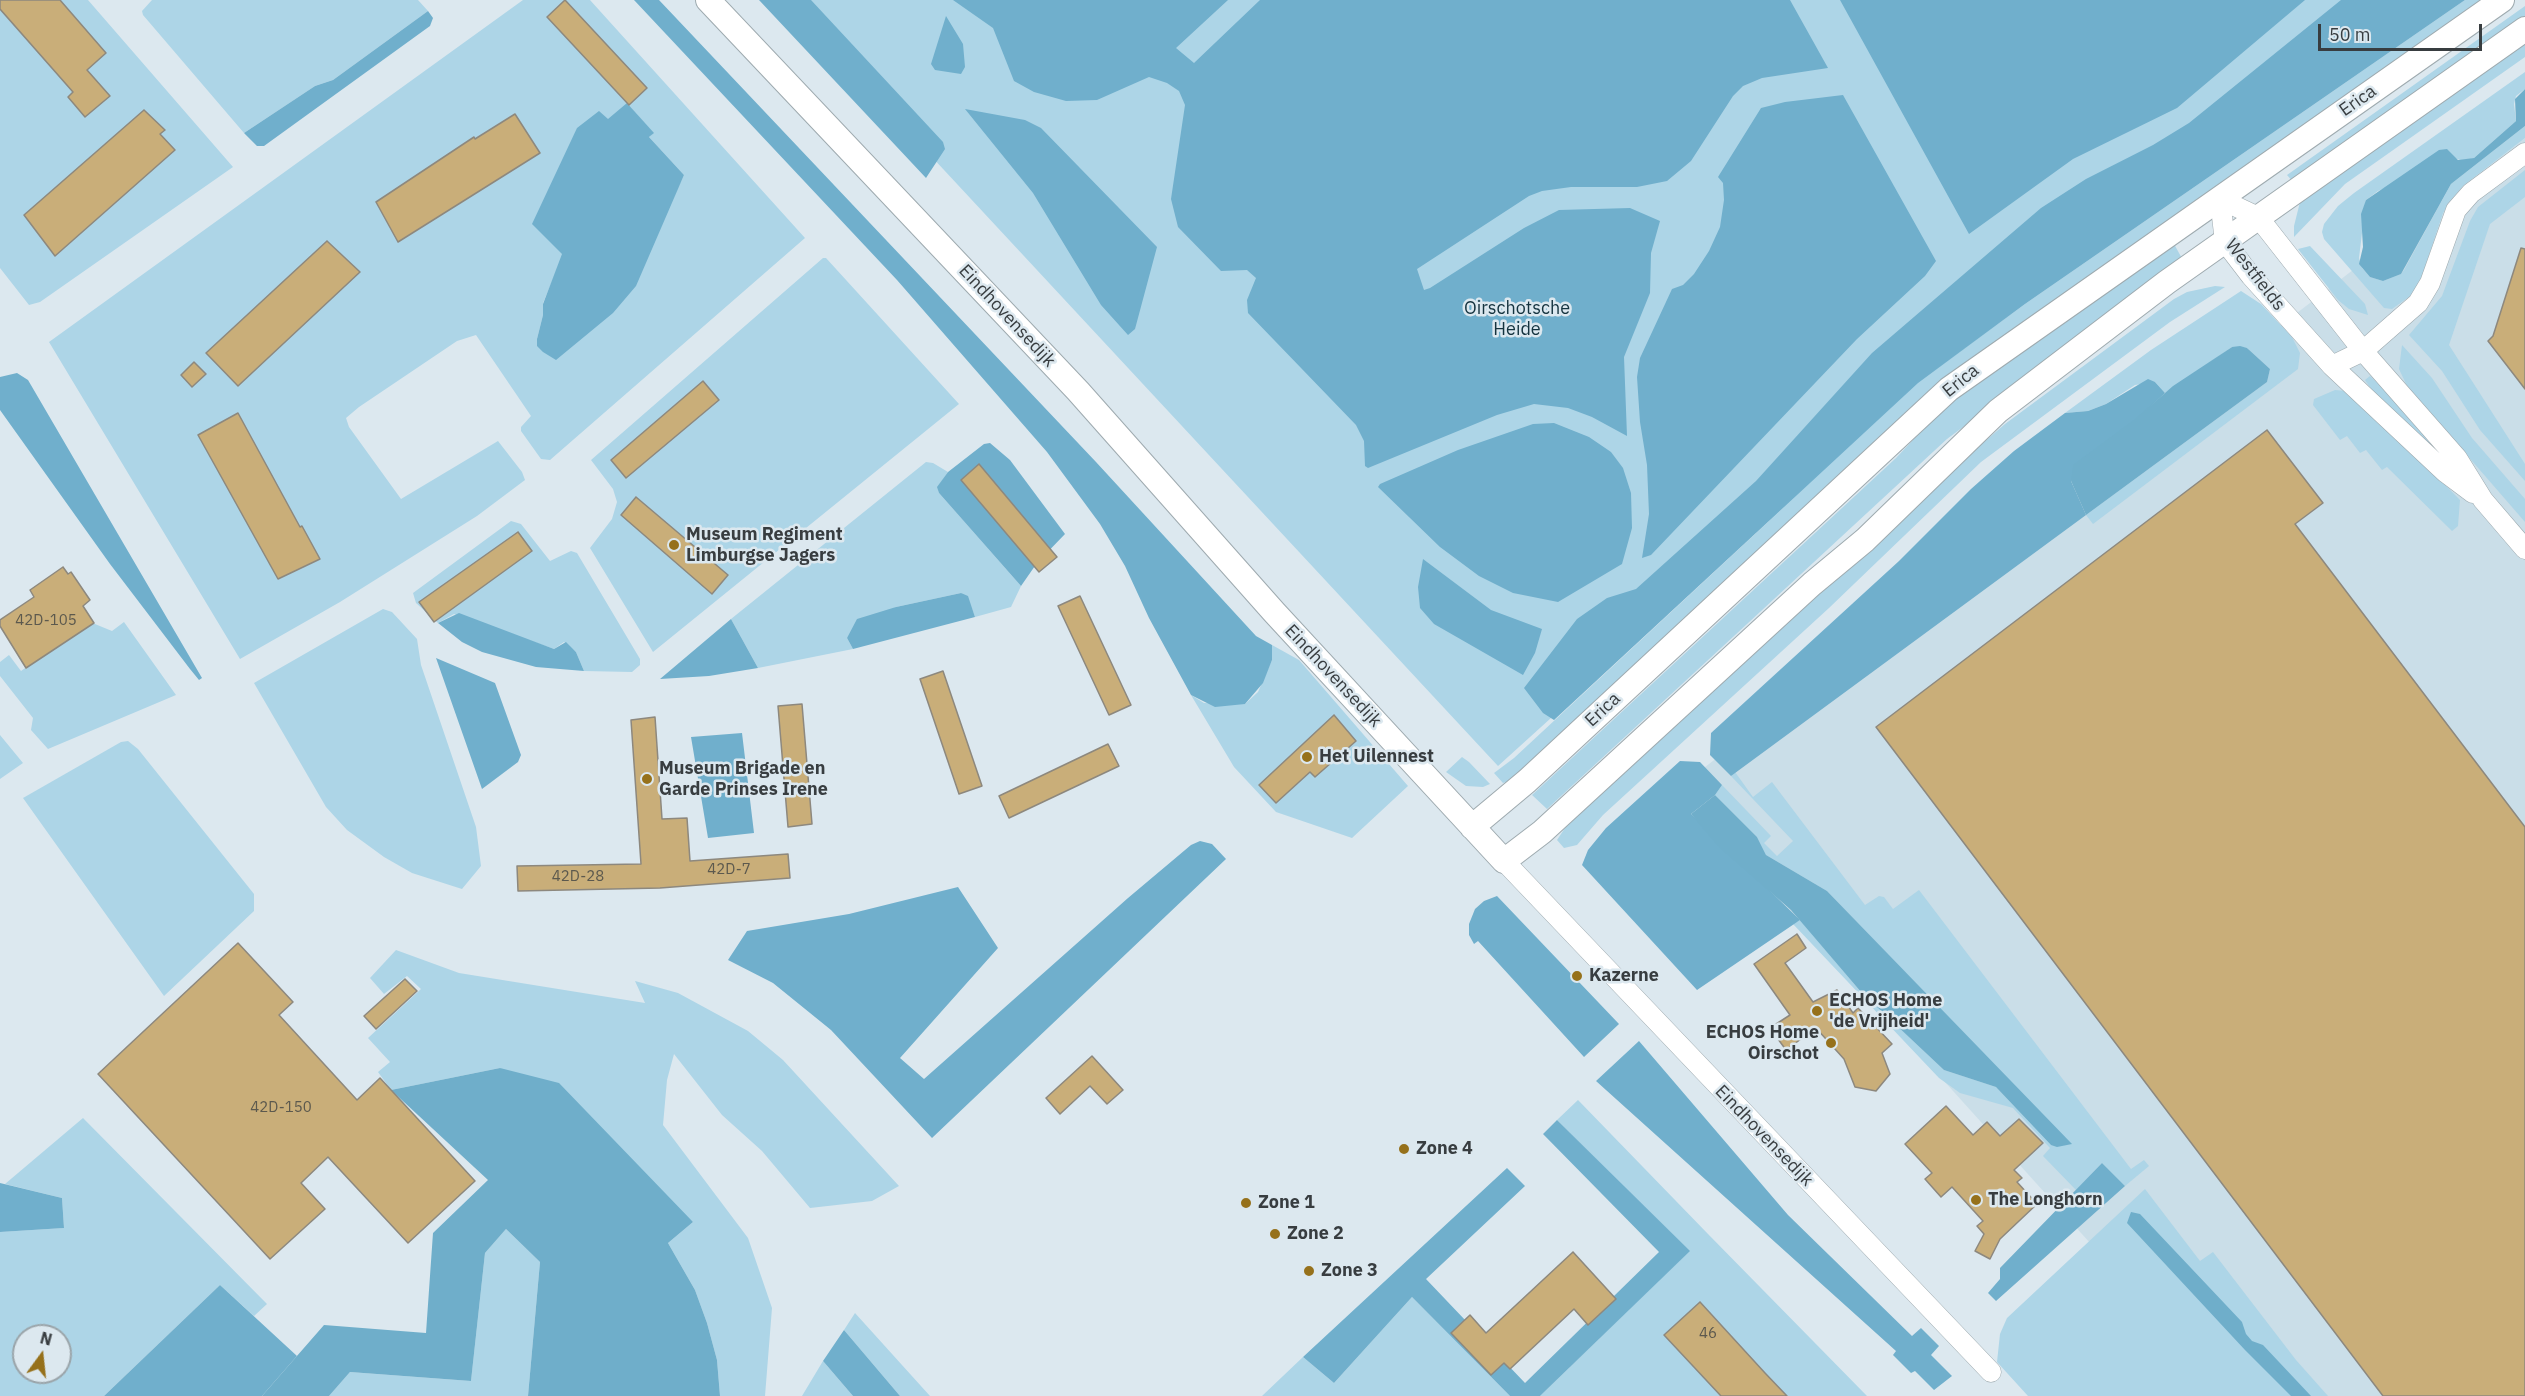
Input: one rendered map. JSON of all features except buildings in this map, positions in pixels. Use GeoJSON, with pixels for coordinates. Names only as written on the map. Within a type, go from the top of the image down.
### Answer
{"type":"FeatureCollection","features":[{"type":"Feature","properties":{"kind":"street","name":"Eindhovensedijk"},"geometry":{"type":"LineString","coordinates":[[708,0],[1078,391],[1274,612],[1472,827],[1991,1372]]}},
{"type":"Feature","properties":{"kind":"street","name":"Erica"},"geometry":{"type":"LineString","coordinates":[[1472,827],[1527,781],[1949,389],[2502,0]]}},
{"type":"Feature","properties":{"kind":"street","name":"Erica"},"geometry":{"type":"LineString","coordinates":[[1504,861],[1542,832],[1812,584],[1865,540],[1998,411],[2130,309],[2525,29]]}},
{"type":"Feature","properties":{"kind":"street"},"geometry":{"type":"LineString","coordinates":[[2332,366],[2363,351],[2418,303],[2430,283],[2456,210],[2471,193],[2525,153]]}},
{"type":"Feature","properties":{"kind":"street","name":"Westfields"},"geometry":{"type":"LineString","coordinates":[[2220,199],[2258,217],[2363,351],[2457,458],[2483,500],[2525,549]]}},
{"type":"Feature","properties":{"kind":"street","name":"Westfields"},"geometry":{"type":"LineString","coordinates":[[2220,199],[2225,242],[2251,276],[2332,366],[2445,472],[2483,500]]}},
{"type":"Feature","properties":{"kind":"shaded area"},"geometry":{"type":"Polygon","coordinates":[[[2525,89],[2525,126],[2451,184],[2401,274],[2383,281],[2370,277],[2359,264],[2363,247],[2361,214],[2366,200],[2439,150],[2447,149],[2458,160],[2474,158],[2516,121],[2515,99],[2525,89]]]}},
{"type":"Feature","properties":{"kind":"shaded area"},"geometry":{"type":"Polygon","coordinates":[[[2525,138],[2525,1396],[2228,1396],[1679,787],[2525,138]]]}},
{"type":"Feature","properties":{"kind":"shaded area"},"geometry":{"type":"Polygon","coordinates":[[[2232,347],[2247,348],[2270,369],[2267,382],[2086,515],[2071,481],[2073,465],[2134,420],[2173,386],[2232,347]]]}},
{"type":"Feature","properties":{"kind":"shaded area"},"geometry":{"type":"Polygon","coordinates":[[[1715,795],[1757,837],[1766,855],[1827,891],[2072,1144],[2057,1147],[2051,1145],[1996,1087],[1944,1070],[1861,992],[1791,910],[1719,847],[1691,814],[1715,795]]]}},
{"type":"Feature","properties":{"kind":"shaded area"},"geometry":{"type":"Polygon","coordinates":[[[500,1068],[559,1083],[693,1222],[668,1243],[695,1290],[707,1323],[717,1360],[720,1396],[528,1396],[540,1262],[506,1229],[485,1253],[471,1381],[350,1372],[329,1396],[262,1396],[324,1325],[426,1333],[433,1233],[488,1180],[391,1090],[500,1068]]]}},
{"type":"Feature","properties":{"kind":"shaded area"},"geometry":{"type":"Polygon","coordinates":[[[2131,1212],[2140,1214],[2242,1322],[2246,1334],[2252,1341],[2263,1345],[2311,1396],[2291,1396],[2245,1350],[2127,1223],[2131,1212]]]}},
{"type":"Feature","properties":{"kind":"green space"},"geometry":{"type":"Polygon","coordinates":[[[0,0],[88,0],[233,167],[40,302],[29,305],[0,268],[0,0]]]}},
{"type":"Feature","properties":{"kind":"green space"},"geometry":{"type":"Polygon","coordinates":[[[152,0],[418,0],[428,11],[333,80],[315,86],[244,133],[143,15],[142,11],[152,0]]]}},
{"type":"Feature","properties":{"kind":"green space"},"geometry":{"type":"Polygon","coordinates":[[[523,0],[590,0],[805,238],[550,460],[541,459],[521,431],[521,427],[531,416],[476,335],[457,341],[359,407],[346,418],[349,427],[401,499],[498,441],[522,472],[525,480],[477,516],[340,602],[240,659],[49,342],[523,0]],[[627,103],[543,303],[543,315],[537,339],[661,223],[684,175],[649,137],[653,133],[627,103]]]}},
{"type":"Feature","properties":{"kind":"green space"},"geometry":{"type":"Polygon","coordinates":[[[634,0],[659,0],[1096,462],[1256,636],[1272,645],[1272,660],[1263,683],[1245,704],[1215,707],[1191,695],[1149,618],[1125,566],[1100,524],[1047,452],[897,280],[634,0]]]}},
{"type":"Feature","properties":{"kind":"green space"},"geometry":{"type":"Polygon","coordinates":[[[759,0],[811,0],[943,142],[945,149],[926,178],[759,0]]]}},
{"type":"Feature","properties":{"kind":"green space","name":"Oirschotsche Heide"},"geometry":{"type":"Polygon","coordinates":[[[786,0],[2447,0],[1974,333],[1932,372],[2025,304],[2465,0],[2494,0],[2038,316],[1509,781],[1503,783],[1494,773],[1514,758],[1795,497],[1498,766],[786,0]]]}},
{"type":"Feature","properties":{"kind":"green space"},"geometry":{"type":"Polygon","coordinates":[[[953,0],[1228,0],[1176,48],[1194,63],[1260,0],[1790,0],[1828,68],[1762,78],[1743,86],[1733,96],[1691,161],[1667,181],[1637,187],[1571,187],[1542,191],[1529,196],[1417,269],[1424,290],[1430,288],[1524,228],[1559,210],[1630,208],[1660,221],[1651,253],[1650,293],[1624,357],[1627,436],[1592,417],[1568,408],[1534,404],[1497,415],[1368,468],[1365,466],[1364,441],[1356,425],[1248,313],[1247,300],[1256,278],[1247,270],[1221,271],[1178,227],[1171,199],[1185,105],[1179,91],[1167,83],[1149,77],[1097,100],[1066,101],[1034,92],[1014,81],[993,28],[953,0]]]}},
{"type":"Feature","properties":{"kind":"green space"},"geometry":{"type":"Polygon","coordinates":[[[1840,0],[2305,0],[2177,108],[2073,159],[1969,234],[1840,0]]]}},
{"type":"Feature","properties":{"kind":"green space"},"geometry":{"type":"Polygon","coordinates":[[[2341,0],[2465,0],[2025,304],[1918,383],[1554,720],[1543,713],[1524,688],[1577,619],[1607,598],[1636,589],[1756,481],[1872,353],[2041,208],[2086,179],[2153,145],[2189,123],[2341,0]]]}},
{"type":"Feature","properties":{"kind":"green space"},"geometry":{"type":"Polygon","coordinates":[[[2525,6],[2525,20],[2294,183],[2287,175],[2525,6]]]}},
{"type":"Feature","properties":{"kind":"green space"},"geometry":{"type":"Polygon","coordinates":[[[428,11],[433,18],[430,26],[264,146],[257,146],[244,133],[315,86],[333,80],[428,11]]]}},
{"type":"Feature","properties":{"kind":"green space"},"geometry":{"type":"Polygon","coordinates":[[[946,16],[963,44],[965,67],[961,74],[935,70],[931,64],[946,16]]]}},
{"type":"Feature","properties":{"kind":"green space"},"geometry":{"type":"Polygon","coordinates":[[[2525,36],[2525,57],[2345,184],[2294,237],[2294,226],[2300,202],[2525,36]]]}},
{"type":"Feature","properties":{"kind":"green space"},"geometry":{"type":"Polygon","coordinates":[[[2525,72],[2525,89],[2516,96],[2514,104],[2516,121],[2474,158],[2464,161],[2454,158],[2378,191],[2366,200],[2359,258],[2362,268],[2370,277],[2383,281],[2401,274],[2404,270],[2451,184],[2525,126],[2525,138],[2463,186],[2450,201],[2443,213],[2422,276],[2413,294],[2392,309],[2384,308],[2324,239],[2322,232],[2324,224],[2338,206],[2354,193],[2525,72]]]}},
{"type":"Feature","properties":{"kind":"green space"},"geometry":{"type":"Polygon","coordinates":[[[1843,95],[1936,261],[1925,276],[1857,339],[1651,555],[1642,558],[1649,514],[1647,465],[1640,422],[1637,377],[1640,358],[1672,289],[1683,285],[1694,274],[1709,251],[1720,227],[1724,200],[1723,183],[1718,177],[1761,108],[1785,102],[1843,95]]]}},
{"type":"Feature","properties":{"kind":"green space"},"geometry":{"type":"Polygon","coordinates":[[[627,103],[654,133],[649,137],[684,175],[636,286],[613,313],[556,360],[537,346],[537,339],[543,315],[543,304],[562,254],[532,224],[577,128],[599,111],[608,119],[627,103]]]}},
{"type":"Feature","properties":{"kind":"green space"},"geometry":{"type":"Polygon","coordinates":[[[965,109],[1025,120],[1041,128],[1157,247],[1135,329],[1128,335],[1101,305],[1033,193],[965,109]]]}},
{"type":"Feature","properties":{"kind":"green space"},"geometry":{"type":"Polygon","coordinates":[[[2525,170],[2525,197],[2490,224],[2449,345],[2525,464],[2525,481],[2480,430],[2442,371],[2409,335],[2442,296],[2470,221],[2478,207],[2525,170]]]}},
{"type":"Feature","properties":{"kind":"green space"},"geometry":{"type":"Polygon","coordinates":[[[2174,244],[2184,262],[1947,439],[1547,809],[1532,795],[1896,458],[1963,387],[2174,244]]]}},
{"type":"Feature","properties":{"kind":"green space"},"geometry":{"type":"Polygon","coordinates":[[[2310,246],[2365,304],[2368,315],[2349,309],[2338,300],[2298,249],[2310,246]]]}},
{"type":"Feature","properties":{"kind":"green space"},"geometry":{"type":"Polygon","coordinates":[[[823,258],[826,258],[959,404],[653,652],[590,548],[612,519],[617,502],[613,489],[591,460],[823,258]]]}},
{"type":"Feature","properties":{"kind":"green space"},"geometry":{"type":"Polygon","coordinates":[[[2215,286],[2225,287],[2170,322],[1981,462],[1829,608],[1603,815],[1577,845],[1564,848],[1557,840],[1565,828],[1592,802],[1909,507],[2005,424],[2174,299],[2187,292],[2215,286]]]}},
{"type":"Feature","properties":{"kind":"green space"},"geometry":{"type":"Polygon","coordinates":[[[2241,291],[2261,304],[2292,337],[2300,353],[2298,369],[2093,524],[2086,515],[2267,382],[2270,369],[2247,348],[2232,347],[2165,393],[2155,382],[2135,385],[2106,404],[2088,411],[2065,413],[2151,350],[2241,291]]]}},
{"type":"Feature","properties":{"kind":"green space"},"geometry":{"type":"Polygon","coordinates":[[[2402,345],[2432,378],[2472,438],[2525,499],[2525,522],[2407,386],[2399,369],[2402,345]]]}},
{"type":"Feature","properties":{"kind":"green space"},"geometry":{"type":"Polygon","coordinates":[[[17,373],[28,380],[202,678],[199,680],[110,564],[0,410],[0,377],[17,373]]]}},
{"type":"Feature","properties":{"kind":"green space"},"geometry":{"type":"Polygon","coordinates":[[[2370,376],[2429,432],[2454,467],[2379,400],[2365,380],[2370,376]]]}},
{"type":"Feature","properties":{"kind":"green space"},"geometry":{"type":"Polygon","coordinates":[[[2148,379],[2155,382],[2165,393],[2071,481],[2086,515],[1731,776],[1710,755],[1711,733],[1899,561],[1971,489],[2014,451],[2065,413],[2088,411],[2106,404],[2148,379]]]}},
{"type":"Feature","properties":{"kind":"green space"},"geometry":{"type":"Polygon","coordinates":[[[2335,390],[2346,391],[2359,398],[2460,500],[2458,526],[2452,531],[2387,467],[2382,470],[2366,450],[2360,453],[2347,436],[2340,440],[2313,405],[2314,399],[2335,390]]]}},
{"type":"Feature","properties":{"kind":"green space"},"geometry":{"type":"Polygon","coordinates":[[[1554,423],[1589,437],[1611,452],[1623,468],[1631,493],[1632,528],[1622,564],[1558,602],[1513,593],[1479,576],[1440,547],[1378,487],[1380,484],[1458,450],[1533,424],[1554,423]]]}},
{"type":"Feature","properties":{"kind":"green space"},"geometry":{"type":"Polygon","coordinates":[[[990,443],[1010,460],[1065,534],[1037,563],[1021,586],[939,493],[937,487],[948,472],[984,444],[990,443]]]}},
{"type":"Feature","properties":{"kind":"green space"},"geometry":{"type":"Polygon","coordinates":[[[926,462],[933,463],[948,472],[938,487],[939,493],[1021,586],[1011,607],[975,617],[969,601],[961,593],[896,607],[847,638],[853,649],[758,668],[731,619],[926,462]]]}},
{"type":"Feature","properties":{"kind":"green space"},"geometry":{"type":"Polygon","coordinates":[[[511,521],[521,524],[550,561],[571,551],[577,553],[640,659],[640,665],[632,672],[584,671],[576,652],[564,642],[554,649],[454,614],[438,623],[416,603],[413,593],[511,521]]]}},
{"type":"Feature","properties":{"kind":"green space"},"geometry":{"type":"Polygon","coordinates":[[[1423,559],[1491,610],[1542,629],[1535,653],[1523,675],[1434,624],[1420,608],[1418,587],[1423,559]]]}},
{"type":"Feature","properties":{"kind":"green space"},"geometry":{"type":"Polygon","coordinates":[[[961,593],[968,596],[975,617],[853,649],[847,638],[857,619],[896,607],[961,593]]]}},
{"type":"Feature","properties":{"kind":"green space"},"geometry":{"type":"Polygon","coordinates":[[[383,609],[392,612],[417,639],[421,665],[476,827],[481,866],[462,889],[412,873],[384,857],[347,830],[326,807],[254,683],[383,609]]]}},
{"type":"Feature","properties":{"kind":"green space"},"geometry":{"type":"Polygon","coordinates":[[[459,613],[554,649],[566,642],[576,652],[584,671],[536,667],[482,652],[462,642],[438,623],[459,613]]]}},
{"type":"Feature","properties":{"kind":"green space"},"geometry":{"type":"Polygon","coordinates":[[[731,619],[758,668],[709,676],[660,679],[731,619]]]}},
{"type":"Feature","properties":{"kind":"green space"},"geometry":{"type":"Polygon","coordinates":[[[90,622],[112,631],[124,622],[176,695],[48,749],[31,730],[33,718],[0,676],[0,662],[9,655],[21,671],[90,622]]]}},
{"type":"Feature","properties":{"kind":"green space"},"geometry":{"type":"Polygon","coordinates":[[[1272,645],[1299,660],[1408,786],[1352,838],[1276,812],[1234,767],[1191,695],[1204,703],[1245,704],[1258,692],[1272,660],[1272,645]]]}},
{"type":"Feature","properties":{"kind":"green space"},"geometry":{"type":"Polygon","coordinates":[[[436,658],[495,683],[521,755],[518,762],[482,789],[436,658]]]}},
{"type":"Feature","properties":{"kind":"green space"},"geometry":{"type":"Polygon","coordinates":[[[742,733],[754,833],[708,838],[691,737],[742,733]]]}},
{"type":"Feature","properties":{"kind":"green space"},"geometry":{"type":"Polygon","coordinates":[[[0,735],[23,763],[0,779],[0,735]]]}},
{"type":"Feature","properties":{"kind":"green space"},"geometry":{"type":"Polygon","coordinates":[[[128,741],[138,749],[254,894],[254,911],[164,996],[23,798],[121,742],[128,741]]]}},
{"type":"Feature","properties":{"kind":"green space"},"geometry":{"type":"Polygon","coordinates":[[[1462,757],[1490,784],[1483,787],[1466,786],[1446,772],[1462,757]]]}},
{"type":"Feature","properties":{"kind":"green space"},"geometry":{"type":"Polygon","coordinates":[[[1680,761],[1700,762],[1722,785],[1715,795],[1691,814],[1800,920],[1697,990],[1582,865],[1588,850],[1606,828],[1680,761]]]}},
{"type":"Feature","properties":{"kind":"green space"},"geometry":{"type":"Polygon","coordinates":[[[1735,772],[1753,797],[1772,782],[1865,905],[1879,896],[1884,897],[1893,909],[1919,890],[2131,1169],[2144,1160],[2149,1166],[2125,1186],[2102,1163],[2076,1190],[2043,1156],[2050,1148],[2013,1108],[1960,1093],[1939,1078],[1793,924],[1800,920],[1861,992],[1944,1070],[1996,1087],[2051,1145],[2071,1144],[1827,891],[1766,855],[1757,837],[1715,795],[1722,785],[1771,836],[1764,843],[1777,856],[1793,841],[1731,776],[1735,772]]]}},
{"type":"Feature","properties":{"kind":"green space"},"geometry":{"type":"Polygon","coordinates":[[[1200,841],[1212,844],[1226,859],[932,1138],[831,1030],[773,983],[728,960],[747,931],[849,914],[958,887],[998,948],[900,1058],[924,1079],[1128,898],[1191,845],[1200,841]]]}},
{"type":"Feature","properties":{"kind":"green space"},"geometry":{"type":"Polygon","coordinates":[[[1497,896],[1619,1024],[1584,1057],[1478,941],[1474,944],[1469,935],[1469,924],[1475,909],[1484,901],[1497,896]]]}},
{"type":"Feature","properties":{"kind":"green space"},"geometry":{"type":"Polygon","coordinates":[[[396,950],[459,973],[645,1003],[635,981],[678,993],[748,1031],[783,1060],[899,1186],[872,1201],[810,1208],[762,1151],[722,1115],[674,1054],[667,1080],[663,1125],[748,1238],[772,1308],[765,1396],[720,1396],[717,1360],[707,1323],[695,1290],[668,1243],[693,1222],[500,1068],[391,1090],[378,1072],[390,1062],[368,1038],[421,989],[407,976],[384,994],[370,978],[396,950]]]}},
{"type":"Feature","properties":{"kind":"green space"},"geometry":{"type":"Polygon","coordinates":[[[1639,1041],[1788,1215],[1912,1336],[1921,1328],[1939,1346],[1931,1355],[1952,1376],[1934,1390],[1915,1371],[1911,1373],[1893,1355],[1896,1351],[1596,1081],[1639,1041]]]}},
{"type":"Feature","properties":{"kind":"green space"},"geometry":{"type":"Polygon","coordinates":[[[1578,1100],[1867,1396],[1540,1396],[1689,1251],[1557,1120],[1578,1100]]]}},
{"type":"Feature","properties":{"kind":"green space"},"geometry":{"type":"Polygon","coordinates":[[[83,1118],[267,1304],[254,1316],[220,1285],[104,1396],[0,1396],[0,1232],[64,1228],[62,1198],[5,1184],[83,1118]]]}},
{"type":"Feature","properties":{"kind":"green space"},"geometry":{"type":"Polygon","coordinates":[[[1557,1120],[1690,1251],[1540,1396],[1510,1396],[1412,1297],[1334,1383],[1303,1357],[1507,1168],[1525,1186],[1426,1279],[1525,1383],[1659,1252],[1543,1134],[1557,1120]]]}},
{"type":"Feature","properties":{"kind":"green space"},"geometry":{"type":"Polygon","coordinates":[[[2102,1163],[2125,1186],[1996,1301],[1988,1293],[2000,1279],[2000,1268],[2102,1163]]]}},
{"type":"Feature","properties":{"kind":"green space"},"geometry":{"type":"Polygon","coordinates":[[[0,1183],[62,1198],[64,1228],[0,1232],[0,1183]]]}},
{"type":"Feature","properties":{"kind":"green space"},"geometry":{"type":"Polygon","coordinates":[[[2145,1189],[2200,1261],[2213,1252],[2296,1360],[2328,1396],[2028,1396],[1997,1362],[2000,1334],[2007,1318],[2145,1189]]]}},
{"type":"Feature","properties":{"kind":"green space"},"geometry":{"type":"Polygon","coordinates":[[[506,1229],[540,1262],[528,1396],[329,1396],[350,1372],[471,1381],[485,1253],[506,1229]]]}},
{"type":"Feature","properties":{"kind":"green space"},"geometry":{"type":"Polygon","coordinates":[[[220,1285],[297,1356],[262,1396],[104,1396],[220,1285]]]}},
{"type":"Feature","properties":{"kind":"green space"},"geometry":{"type":"Polygon","coordinates":[[[1412,1297],[1510,1396],[1262,1396],[1303,1357],[1334,1383],[1412,1297]]]}},
{"type":"Feature","properties":{"kind":"green space"},"geometry":{"type":"Polygon","coordinates":[[[855,1313],[930,1396],[900,1396],[844,1330],[855,1313]]]}},
{"type":"Feature","properties":{"kind":"green space"},"geometry":{"type":"Polygon","coordinates":[[[844,1330],[900,1396],[853,1396],[823,1361],[844,1330]]]}},
{"type":"Feature","properties":{"kind":"green space"},"geometry":{"type":"Polygon","coordinates":[[[823,1361],[853,1396],[802,1396],[823,1361]]]}},
{"type":"Feature","properties":{"kind":"place","name":"Museum Regiment Limburgse Jagers"},"geometry":{"type":"Point","coordinates":[674,545]}},
{"type":"Feature","properties":{"kind":"place","name":"Het Uilennest"},"geometry":{"type":"Point","coordinates":[1307,757]}},
{"type":"Feature","properties":{"kind":"place","name":"Museum Brigade en Garde Prinses Irene"},"geometry":{"type":"Point","coordinates":[647,779]}},
{"type":"Feature","properties":{"kind":"place","name":"Kazerne"},"geometry":{"type":"Point","coordinates":[1577,976]}},
{"type":"Feature","properties":{"kind":"place","name":"ECHOS Home 'de Vrijheid'"},"geometry":{"type":"Point","coordinates":[1817,1011]}},
{"type":"Feature","properties":{"kind":"place","name":"ECHOS Home Oirschot"},"geometry":{"type":"Point","coordinates":[1831,1043]}},
{"type":"Feature","properties":{"kind":"place","name":"Zone 4"},"geometry":{"type":"Point","coordinates":[1404,1149]}},
{"type":"Feature","properties":{"kind":"place","name":"The Longhorn"},"geometry":{"type":"Point","coordinates":[1976,1200]}},
{"type":"Feature","properties":{"kind":"place","name":"Zone 1"},"geometry":{"type":"Point","coordinates":[1246,1203]}},
{"type":"Feature","properties":{"kind":"place","name":"Zone 2"},"geometry":{"type":"Point","coordinates":[1275,1234]}},
{"type":"Feature","properties":{"kind":"place","name":"Zone 3"},"geometry":{"type":"Point","coordinates":[1309,1271]}}]}
